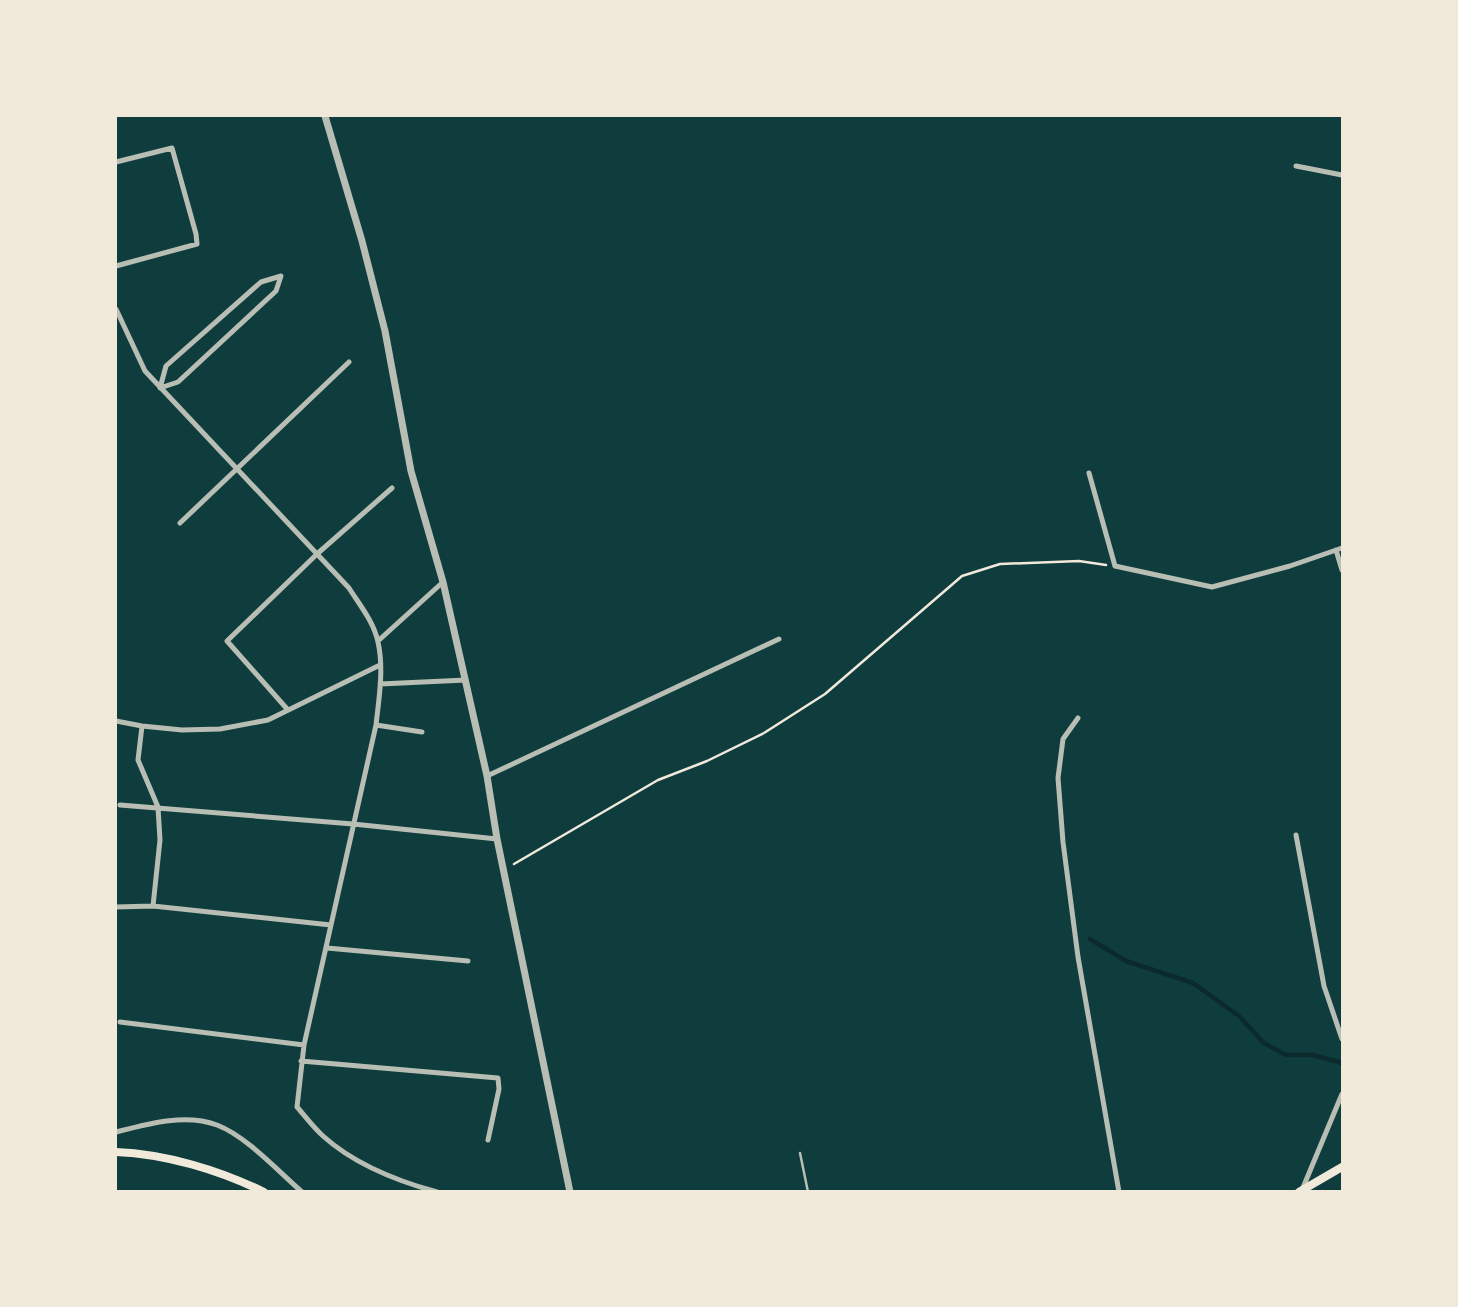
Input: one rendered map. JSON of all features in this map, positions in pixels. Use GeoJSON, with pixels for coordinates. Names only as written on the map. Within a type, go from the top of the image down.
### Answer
{"type":"FeatureCollection","features":[{"type":"Feature","properties":{"kind":"main road"},"geometry":{"type":"LineString","coordinates":[[116,1152],[177,1160],[244,1182],[264,1192]]}},
{"type":"Feature","properties":{"kind":"main road"},"geometry":{"type":"LineString","coordinates":[[1301,1191],[1342,1167]]}},
{"type":"Feature","properties":{"kind":"street"},"geometry":{"type":"LineString","coordinates":[[325,116],[375,293],[411,471],[443,582],[466,680],[570,1192]]}},
{"type":"Feature","properties":{"kind":"street"},"geometry":{"type":"LineString","coordinates":[[116,162],[172,148],[197,244],[116,266]]}},
{"type":"Feature","properties":{"kind":"street"},"geometry":{"type":"LineString","coordinates":[[1296,166],[1342,176]]}},
{"type":"Feature","properties":{"kind":"street"},"geometry":{"type":"LineString","coordinates":[[281,276],[276,291],[178,382],[160,388],[166,366],[261,282],[281,276]]}},
{"type":"Feature","properties":{"kind":"street"},"geometry":{"type":"LineString","coordinates":[[116,309],[145,371],[349,588],[372,624],[378,641],[380,665],[376,725],[304,1045],[296,1107],[324,1137],[359,1161],[402,1182],[437,1192]]}},
{"type":"Feature","properties":{"kind":"street"},"geometry":{"type":"LineString","coordinates":[[180,523],[349,362]]}},
{"type":"Feature","properties":{"kind":"street"},"geometry":{"type":"LineString","coordinates":[[1089,473],[1115,566],[1212,587],[1290,566],[1339,549],[1342,570]]}},
{"type":"Feature","properties":{"kind":"street"},"geometry":{"type":"LineString","coordinates":[[288,710],[227,640],[317,554],[392,488]]}},
{"type":"Feature","properties":{"kind":"street"},"geometry":{"type":"LineString","coordinates":[[378,641],[443,582]]}},
{"type":"Feature","properties":{"kind":"street"},"geometry":{"type":"LineString","coordinates":[[487,776],[779,639]]}},
{"type":"Feature","properties":{"kind":"street"},"geometry":{"type":"LineString","coordinates":[[116,720],[182,730],[220,729],[268,720],[380,665]]}},
{"type":"Feature","properties":{"kind":"street"},"geometry":{"type":"LineString","coordinates":[[380,684],[466,680]]}},
{"type":"Feature","properties":{"kind":"street"},"geometry":{"type":"LineString","coordinates":[[1078,718],[1063,739],[1058,778],[1063,842],[1078,957],[1119,1192]]}},
{"type":"Feature","properties":{"kind":"street"},"geometry":{"type":"LineString","coordinates":[[376,725],[422,732]]}},
{"type":"Feature","properties":{"kind":"street"},"geometry":{"type":"LineString","coordinates":[[142,726],[138,760],[158,807],[160,840],[153,906]]}},
{"type":"Feature","properties":{"kind":"street"},"geometry":{"type":"LineString","coordinates":[[120,805],[497,839]]}},
{"type":"Feature","properties":{"kind":"street"},"geometry":{"type":"LineString","coordinates":[[1296,835],[1324,986],[1342,1039]]}},
{"type":"Feature","properties":{"kind":"street"},"geometry":{"type":"LineString","coordinates":[[116,907],[153,906],[331,925]]}},
{"type":"Feature","properties":{"kind":"street"},"geometry":{"type":"LineString","coordinates":[[327,948],[468,961]]}},
{"type":"Feature","properties":{"kind":"street"},"geometry":{"type":"LineString","coordinates":[[120,1022],[304,1045]]}},
{"type":"Feature","properties":{"kind":"street"},"geometry":{"type":"LineString","coordinates":[[301,1061],[498,1078],[499,1089],[488,1140]]}},
{"type":"Feature","properties":{"kind":"street"},"geometry":{"type":"LineString","coordinates":[[1301,1191],[1342,1094]]}},
{"type":"Feature","properties":{"kind":"street"},"geometry":{"type":"LineString","coordinates":[[116,1132],[160,1121],[191,1121],[217,1125],[242,1140],[302,1192]]}},
{"type":"Feature","properties":{"kind":"lane"},"geometry":{"type":"LineString","coordinates":[[800,1153],[808,1192]]}},
{"type":"Feature","properties":{"kind":"path"},"geometry":{"type":"LineString","coordinates":[[505,870],[658,780],[707,761],[764,733],[801,710],[825,694],[962,576],[1000,564],[1079,561],[1115,566]]}},
{"type":"Feature","properties":{"kind":"waterway"},"geometry":{"type":"LineString","coordinates":[[1090,939],[1126,961],[1193,983],[1239,1016],[1264,1043],[1286,1055],[1313,1055],[1342,1063]]}}]}
